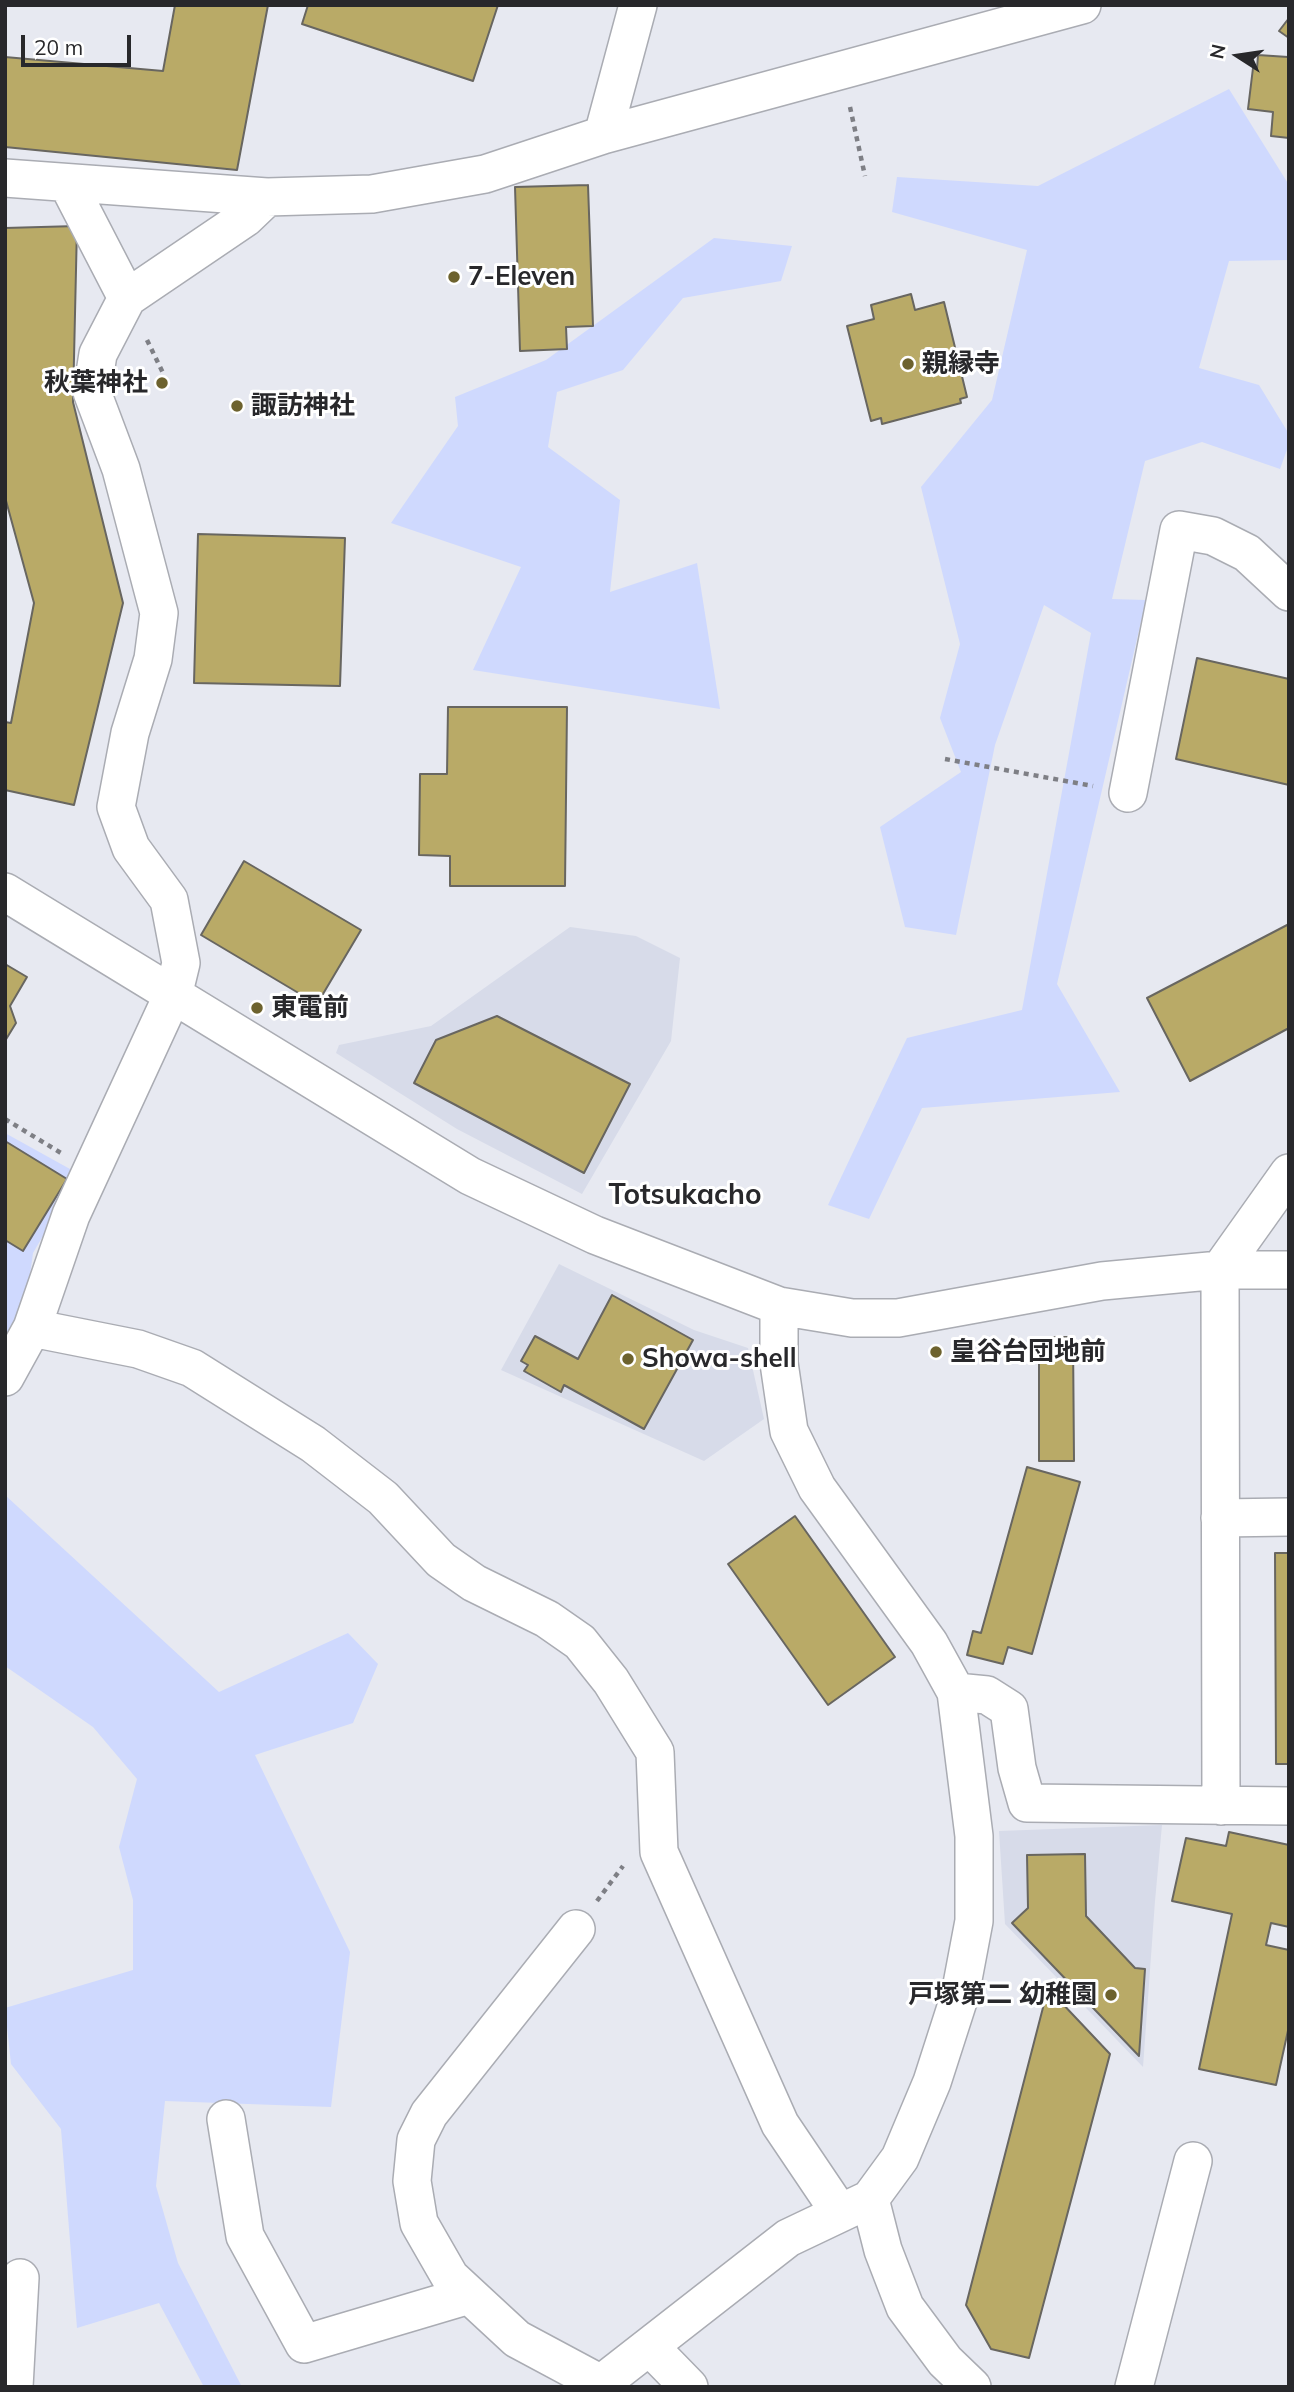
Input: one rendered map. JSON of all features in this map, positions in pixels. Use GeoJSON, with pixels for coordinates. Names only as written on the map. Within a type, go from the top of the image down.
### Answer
{"type":"FeatureCollection","features":[{"type":"Feature","properties":{"kind":"street"},"geometry":{"type":"LineString","coordinates":[[603,135],[638,5]]}},
{"type":"Feature","properties":{"kind":"street"},"geometry":{"type":"LineString","coordinates":[[5,178],[267,197],[372,194],[485,174],[603,135],[1082,5]]}},
{"type":"Feature","properties":{"kind":"street"},"geometry":{"type":"LineString","coordinates":[[68,184],[127,298]]}},
{"type":"Feature","properties":{"kind":"street"},"geometry":{"type":"LineString","coordinates":[[5,1377],[33,1328],[71,1215],[174,992],[181,963],[169,900],[131,848],[116,807],[130,733],[153,659],[159,613],[121,469],[92,392],[98,354],[127,298],[245,218],[267,197]]}},
{"type":"Feature","properties":{"kind":"street"},"geometry":{"type":"LineString","coordinates":[[1128,793],[1179,530],[1213,536],[1247,553],[1289,592]]}},
{"type":"Feature","properties":{"kind":"street"},"geometry":{"type":"LineString","coordinates":[[5,892],[174,992],[470,1177],[595,1235],[779,1306],[852,1318],[898,1318],[1102,1281],[1220,1270],[1289,1270]]}},
{"type":"Feature","properties":{"kind":"street"},"geometry":{"type":"LineString","coordinates":[[1222,1806],[1220,1270],[1289,1173]]}},
{"type":"Feature","properties":{"kind":"street"},"geometry":{"type":"LineString","coordinates":[[576,1929],[429,2114],[416,2140],[412,2181],[419,2223],[450,2277],[517,2339],[599,2385],[788,2238],[855,2206],[901,2158],[932,2082],[960,1995],[974,1921],[974,1836],[956,1692],[929,1643],[817,1488],[789,1431],[779,1363],[779,1306]]}},
{"type":"Feature","properties":{"kind":"street"},"geometry":{"type":"LineString","coordinates":[[33,1328],[138,1349],[192,1368],[323,1451],[383,1498],[441,1560],[474,1583],[547,1619],[580,1642],[611,1681],[655,1752],[659,1852],[780,2124],[855,2206],[883,2250],[905,2306],[946,2361],[972,2387]]}},
{"type":"Feature","properties":{"kind":"street"},"geometry":{"type":"LineString","coordinates":[[1220,1518],[1289,1517]]}},
{"type":"Feature","properties":{"kind":"street"},"geometry":{"type":"LineString","coordinates":[[956,1692],[987,1695],[1009,1709],[1017,1768],[1027,1803],[1289,1806]]}},
{"type":"Feature","properties":{"kind":"street"},"geometry":{"type":"LineString","coordinates":[[226,2119],[245,2236],[304,2344],[469,2295]]}},
{"type":"Feature","properties":{"kind":"street"},"geometry":{"type":"LineString","coordinates":[[1134,2387],[1193,2161]]}},
{"type":"Feature","properties":{"kind":"street"},"geometry":{"type":"LineString","coordinates":[[15,2387],[20,2278]]}},
{"type":"Feature","properties":{"kind":"street"},"geometry":{"type":"LineString","coordinates":[[650,2347],[689,2387]]}},
{"type":"Feature","properties":{"kind":"path"},"geometry":{"type":"LineString","coordinates":[[843,72],[865,176]]}},
{"type":"Feature","properties":{"kind":"path"},"geometry":{"type":"LineString","coordinates":[[945,759],[1128,793]]}},
{"type":"Feature","properties":{"kind":"path"},"geometry":{"type":"LineString","coordinates":[[5,1119],[91,1171]]}},
{"type":"Feature","properties":{"kind":"path"},"geometry":{"type":"LineString","coordinates":[[576,1929],[636,1849],[659,1826]]}},
{"type":"Feature","properties":{"kind":"shaded area"},"geometry":{"type":"Polygon","coordinates":[[[1229,89],[1289,185],[1289,260],[1229,261],[1199,368],[1259,385],[1289,434],[1289,444],[1280,469],[1202,442],[1145,461],[1112,599],[1146,600],[1057,984],[1120,1092],[922,1108],[869,1219],[828,1205],[907,1038],[1022,1010],[1091,633],[1044,605],[995,745],[956,935],[905,927],[880,827],[961,772],[940,718],[960,644],[921,487],[992,400],[1027,250],[892,212],[897,177],[1038,186],[1229,89]]]}},
{"type":"Feature","properties":{"kind":"shaded area"},"geometry":{"type":"Polygon","coordinates":[[[714,238],[792,246],[781,281],[683,298],[623,370],[557,392],[548,447],[620,500],[610,592],[697,563],[720,709],[473,670],[521,567],[391,523],[458,426],[455,397],[546,360],[714,238]]]}},
{"type":"Feature","properties":{"kind":"shaded area"},"geometry":{"type":"Polygon","coordinates":[[[570,927],[636,936],[680,958],[671,1041],[582,1194],[457,1129],[336,1053],[339,1045],[431,1026],[570,927]]]}},
{"type":"Feature","properties":{"kind":"shaded area"},"geometry":{"type":"Polygon","coordinates":[[[5,1133],[79,1174],[33,1253],[23,1326],[5,1351],[5,1133]]]}},
{"type":"Feature","properties":{"kind":"shaded area","name":"Showa-shell"},"geometry":{"type":"Polygon","coordinates":[[[559,1264],[694,1330],[748,1348],[764,1419],[704,1461],[501,1370],[559,1264]]]}},
{"type":"Feature","properties":{"kind":"shaded area"},"geometry":{"type":"Polygon","coordinates":[[[5,1495],[219,1692],[348,1633],[378,1664],[353,1723],[255,1755],[350,1952],[331,2107],[165,2101],[156,2186],[178,2263],[242,2387],[204,2387],[159,2303],[77,2328],[61,2129],[11,2064],[5,2008],[133,1970],[133,1900],[119,1847],[137,1779],[93,1727],[5,1666],[5,1495]]]}},
{"type":"Feature","properties":{"kind":"shaded area","name":"戸塚第二 幼稚園"},"geometry":{"type":"Polygon","coordinates":[[[1162,1825],[1143,2067],[1005,1924],[999,1831],[1162,1825]]]}},
{"type":"Feature","properties":{"kind":"building"},"geometry":{"type":"Polygon","coordinates":[[[175,5],[268,5],[237,170],[5,147],[5,57],[163,71],[175,5]]]}},
{"type":"Feature","properties":{"kind":"building"},"geometry":{"type":"Polygon","coordinates":[[[308,5],[498,5],[473,81],[302,24],[308,5]]]}},
{"type":"Feature","properties":{"kind":"building"},"geometry":{"type":"Polygon","coordinates":[[[1289,18],[1289,38],[1279,31],[1289,18]]]}},
{"type":"Feature","properties":{"kind":"building"},"geometry":{"type":"Polygon","coordinates":[[[1258,55],[1288,57],[1289,138],[1271,136],[1273,112],[1248,109],[1253,68],[1257,69],[1258,55]]]}},
{"type":"Feature","properties":{"kind":"building"},"geometry":{"type":"Polygon","coordinates":[[[588,185],[593,326],[566,327],[567,349],[520,351],[515,187],[588,185]]]}},
{"type":"Feature","properties":{"kind":"building"},"geometry":{"type":"Polygon","coordinates":[[[77,226],[73,402],[123,603],[74,805],[5,790],[5,722],[11,723],[34,603],[5,497],[5,228],[77,226]]]}},
{"type":"Feature","properties":{"kind":"building"},"geometry":{"type":"Polygon","coordinates":[[[911,294],[915,310],[944,302],[967,397],[960,399],[961,403],[882,424],[881,418],[871,421],[847,326],[874,319],[871,305],[911,294]]]}},
{"type":"Feature","properties":{"kind":"building"},"geometry":{"type":"Polygon","coordinates":[[[198,534],[345,538],[340,686],[194,683],[198,534]]]}},
{"type":"Feature","properties":{"kind":"building"},"geometry":{"type":"Polygon","coordinates":[[[1197,658],[1289,679],[1289,785],[1176,759],[1197,658]]]}},
{"type":"Feature","properties":{"kind":"building"},"geometry":{"type":"Polygon","coordinates":[[[448,707],[567,707],[565,886],[450,886],[450,856],[419,855],[420,774],[447,774],[448,707]]]}},
{"type":"Feature","properties":{"kind":"building"},"geometry":{"type":"Polygon","coordinates":[[[244,861],[361,930],[317,1004],[201,935],[244,861]]]}},
{"type":"Feature","properties":{"kind":"building"},"geometry":{"type":"Polygon","coordinates":[[[1289,924],[1289,1028],[1190,1081],[1147,998],[1289,924]]]}},
{"type":"Feature","properties":{"kind":"building"},"geometry":{"type":"Polygon","coordinates":[[[5,964],[27,977],[10,1006],[16,1023],[5,1041],[5,964]]]}},
{"type":"Feature","properties":{"kind":"building"},"geometry":{"type":"Polygon","coordinates":[[[497,1016],[630,1084],[584,1173],[414,1083],[436,1040],[497,1016]]]}},
{"type":"Feature","properties":{"kind":"building"},"geometry":{"type":"Polygon","coordinates":[[[5,1141],[67,1179],[23,1251],[5,1240],[5,1141]]]}},
{"type":"Feature","properties":{"kind":"building"},"geometry":{"type":"Polygon","coordinates":[[[612,1295],[693,1340],[644,1429],[564,1385],[561,1392],[524,1371],[528,1365],[521,1361],[535,1336],[578,1359],[612,1295]]]}},
{"type":"Feature","properties":{"kind":"building"},"geometry":{"type":"Polygon","coordinates":[[[1039,1337],[1073,1337],[1074,1461],[1039,1461],[1039,1337]]]}},
{"type":"Feature","properties":{"kind":"building"},"geometry":{"type":"Polygon","coordinates":[[[1027,1467],[1080,1482],[1032,1654],[1008,1647],[1003,1664],[967,1655],[973,1631],[981,1633],[1027,1467]]]}},
{"type":"Feature","properties":{"kind":"building"},"geometry":{"type":"Polygon","coordinates":[[[795,1516],[895,1657],[828,1705],[728,1564],[795,1516]]]}},
{"type":"Feature","properties":{"kind":"building"},"geometry":{"type":"Polygon","coordinates":[[[1275,1553],[1289,1553],[1289,1764],[1276,1764],[1275,1553]]]}},
{"type":"Feature","properties":{"kind":"building"},"geometry":{"type":"Polygon","coordinates":[[[1229,1832],[1289,1845],[1289,1927],[1271,1923],[1266,1945],[1289,1950],[1289,2026],[1276,2085],[1199,2069],[1232,1914],[1172,1901],[1186,1838],[1226,1846],[1229,1832]]]}},
{"type":"Feature","properties":{"kind":"building"},"geometry":{"type":"Polygon","coordinates":[[[1085,1854],[1086,1916],[1135,1968],[1145,1969],[1139,2056],[1012,1923],[1028,1908],[1027,1855],[1085,1854]]]}},
{"type":"Feature","properties":{"kind":"building"},"geometry":{"type":"Polygon","coordinates":[[[1046,1996],[1059,2000],[1110,2054],[1029,2358],[991,2349],[966,2305],[1046,1996]]]}},
{"type":"Feature","properties":{"kind":"place","name":"7-Eleven"},"geometry":{"type":"Point","coordinates":[454,277]}},
{"type":"Feature","properties":{"kind":"place","name":"親縁寺"},"geometry":{"type":"Point","coordinates":[908,364]}},
{"type":"Feature","properties":{"kind":"place","name":"秋葉神社"},"geometry":{"type":"Point","coordinates":[162,383]}},
{"type":"Feature","properties":{"kind":"place","name":"諏訪神社"},"geometry":{"type":"Point","coordinates":[237,406]}},
{"type":"Feature","properties":{"kind":"place","name":"東電前"},"geometry":{"type":"Point","coordinates":[257,1008]}},
{"type":"Feature","properties":{"kind":"place","name":"皇谷台団地前"},"geometry":{"type":"Point","coordinates":[936,1352]}},
{"type":"Feature","properties":{"kind":"place","name":"Showa-shell"},"geometry":{"type":"Point","coordinates":[628,1359]}},
{"type":"Feature","properties":{"kind":"place","name":"戸塚第二 幼稚園"},"geometry":{"type":"Point","coordinates":[1111,1995]}},
{"type":"Feature","properties":{"kind":"district","name":"Totsukacho"},"geometry":{"type":"Point","coordinates":[685,1196]}}]}
